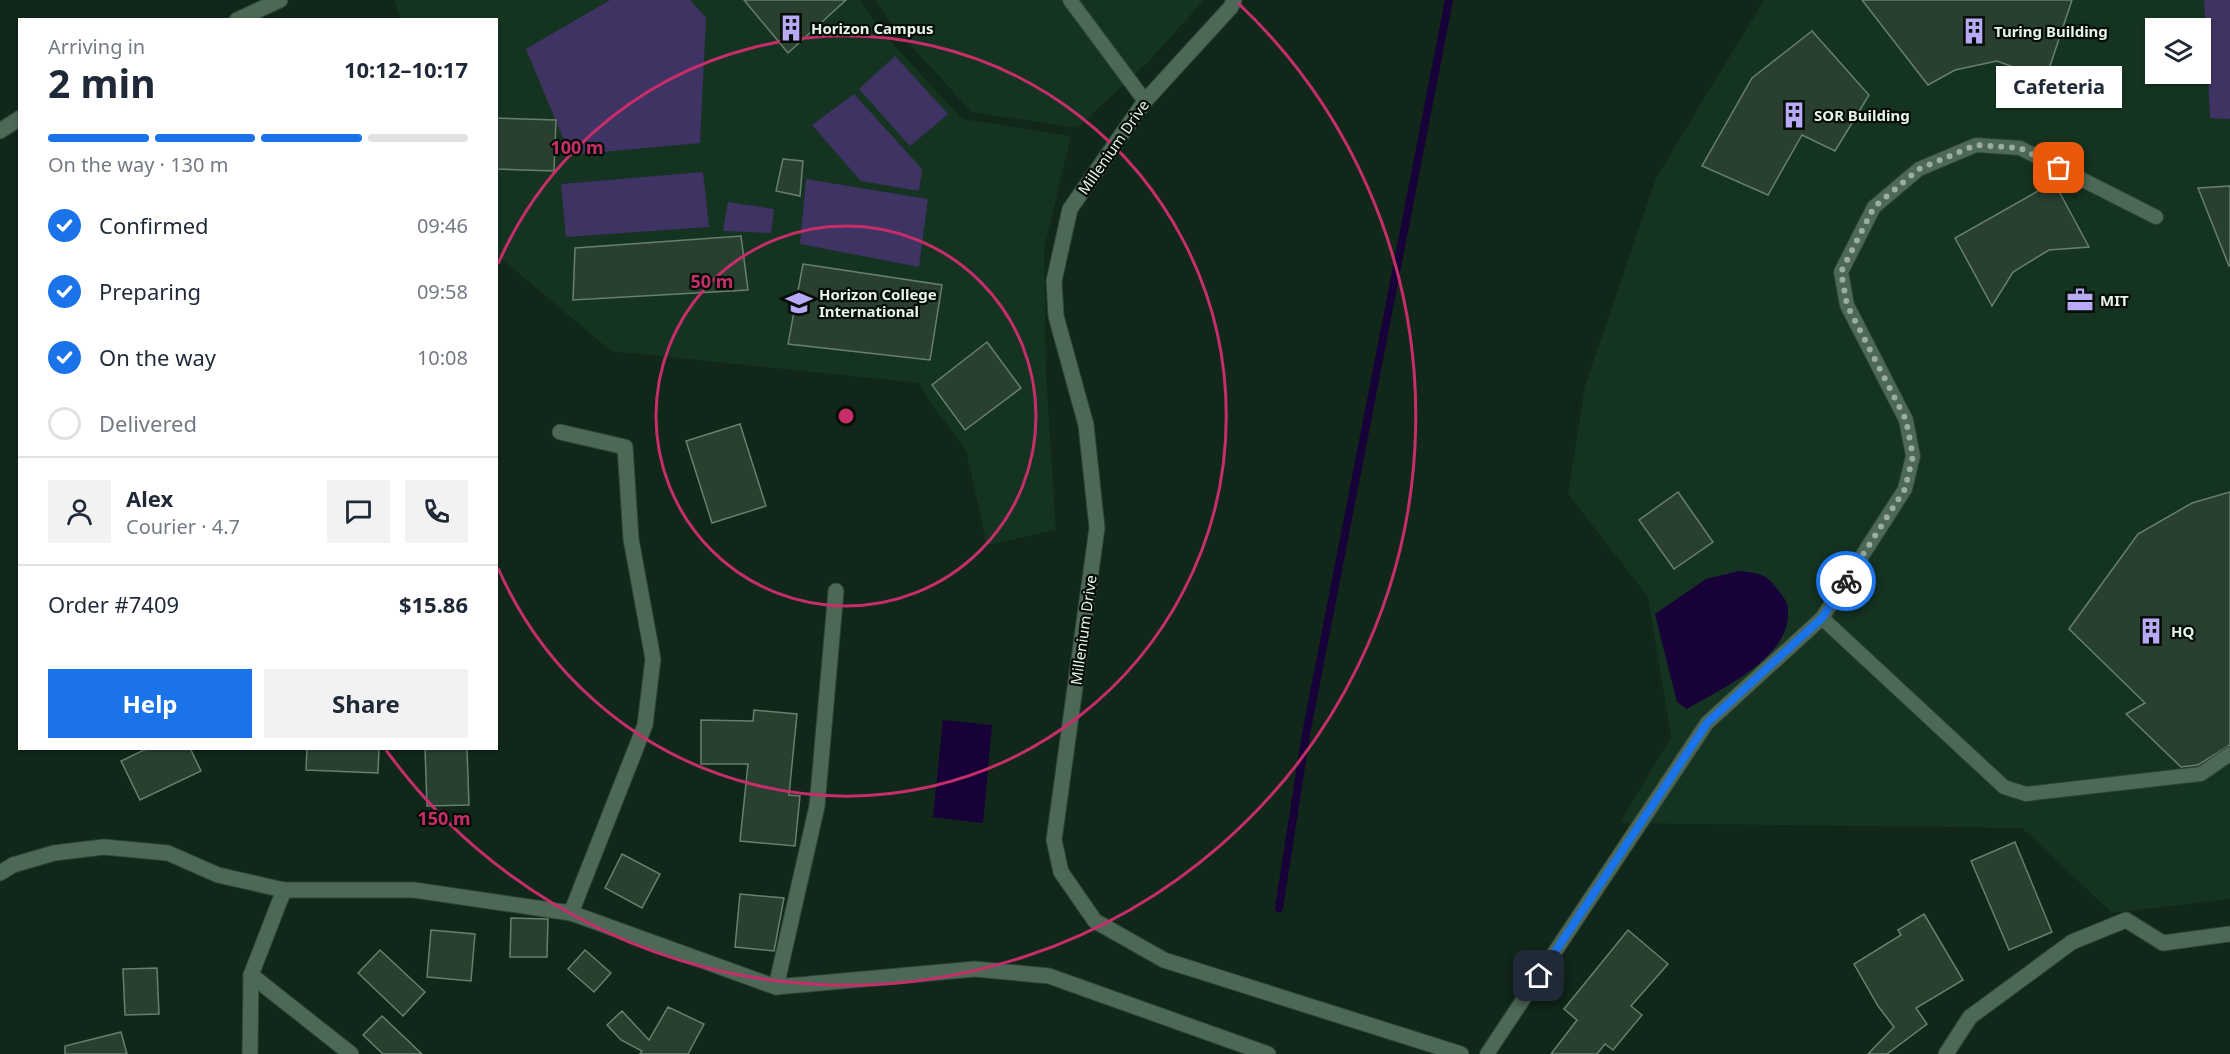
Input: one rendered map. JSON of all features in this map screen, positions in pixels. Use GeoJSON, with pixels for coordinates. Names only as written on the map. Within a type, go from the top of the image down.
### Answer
{"type":"FeatureCollection","features":[{"type":"Feature","properties":{"kind":"street"},"geometry":{"type":"LineString","coordinates":[[239,18],[253,6],[280,0]]}},
{"type":"Feature","properties":{"kind":"street","name":"Millenium Drive"},"geometry":{"type":"LineString","coordinates":[[1234,0],[1231,7],[1145,101],[1070,209],[1054,281],[1056,316],[1086,425],[1097,528],[1054,840],[1061,872],[1095,921],[1164,960],[1461,1054]]}},
{"type":"Feature","properties":{"kind":"street"},"geometry":{"type":"LineString","coordinates":[[0,132],[18,119]]}},
{"type":"Feature","properties":{"kind":"street"},"geometry":{"type":"LineString","coordinates":[[560,432],[626,447],[631,539],[653,659],[645,725],[571,913]]}},
{"type":"Feature","properties":{"kind":"street"},"geometry":{"type":"LineString","coordinates":[[777,987],[817,806],[836,591]]}},
{"type":"Feature","properties":{"kind":"street"},"geometry":{"type":"LineString","coordinates":[[0,873],[13,865],[54,853],[104,846],[168,853],[218,875],[284,890],[414,890],[571,913],[777,987],[975,969],[1049,976],[1268,1054]]}},
{"type":"Feature","properties":{"kind":"street"},"geometry":{"type":"LineString","coordinates":[[250,1054],[251,975],[284,890]]}},
{"type":"Feature","properties":{"kind":"street"},"geometry":{"type":"LineString","coordinates":[[1946,1054],[1970,1017],[2072,942],[2126,920],[2163,943],[2230,934]]}},
{"type":"Feature","properties":{"kind":"street"},"geometry":{"type":"LineString","coordinates":[[251,975],[351,1054]]}},
{"type":"Feature","properties":{"kind":"lane"},"geometry":{"type":"LineString","coordinates":[[1070,0],[1145,101]]}},
{"type":"Feature","properties":{"kind":"lane"},"geometry":{"type":"LineString","coordinates":[[1487,1054],[1707,723],[1822,618],[1905,489],[1913,456],[1906,420],[1847,305],[1841,272],[1874,207],[1919,169],[1976,145],[2020,148],[2156,217]]}},
{"type":"Feature","properties":{"kind":"lane"},"geometry":{"type":"LineString","coordinates":[[1822,618],[2004,787],[2026,794],[2201,774],[2230,754]]}},
{"type":"Feature","properties":{"kind":"shaded area","name":"Horizon College International"},"geometry":{"type":"Polygon","coordinates":[[[395,0],[861,0],[881,31],[962,119],[1071,136],[1044,249],[1046,373],[1056,530],[987,545],[966,450],[929,401],[919,383],[611,351],[498,256],[498,18],[400,18],[395,0]]]}},
{"type":"Feature","properties":{"kind":"shaded area"},"geometry":{"type":"Polygon","coordinates":[[[610,0],[690,0],[706,18],[700,143],[570,155],[526,49],[610,0]]]}},
{"type":"Feature","properties":{"kind":"shaded area"},"geometry":{"type":"Polygon","coordinates":[[[875,0],[1204,0],[1148,62],[1077,128],[971,112],[890,22],[875,0]]]}},
{"type":"Feature","properties":{"kind":"shaded area"},"geometry":{"type":"Polygon","coordinates":[[[1764,0],[2230,0],[2230,899],[2112,913],[2022,828],[1620,823],[1671,737],[1648,597],[1568,494],[1585,386],[1656,178],[1764,0]]]}},
{"type":"Feature","properties":{"kind":"shaded area"},"geometry":{"type":"Polygon","coordinates":[[[2204,0],[2230,0],[2230,119],[2210,118],[2208,84],[2211,84],[2211,18],[2205,18],[2204,0]]]}},
{"type":"Feature","properties":{"kind":"shaded area"},"geometry":{"type":"Polygon","coordinates":[[[895,56],[948,114],[910,146],[859,89],[895,56]]]}},
{"type":"Feature","properties":{"kind":"shaded area"},"geometry":{"type":"Polygon","coordinates":[[[854,94],[922,169],[919,191],[861,181],[812,125],[854,94]]]}},
{"type":"Feature","properties":{"kind":"shaded area"},"geometry":{"type":"Polygon","coordinates":[[[703,172],[709,227],[566,237],[561,184],[703,172]]]}},
{"type":"Feature","properties":{"kind":"shaded area"},"geometry":{"type":"Polygon","coordinates":[[[806,179],[928,199],[919,267],[800,244],[806,179]]]}},
{"type":"Feature","properties":{"kind":"shaded area"},"geometry":{"type":"Polygon","coordinates":[[[728,202],[774,209],[771,233],[723,231],[728,202]]]}},
{"type":"Feature","properties":{"kind":"shaded area"},"geometry":{"type":"Polygon","coordinates":[[[1739,571],[1761,575],[1778,590],[1787,606],[1785,631],[1765,659],[1750,671],[1687,709],[1677,702],[1655,614],[1706,579],[1739,571]]]}},
{"type":"Feature","properties":{"kind":"shaded area"},"geometry":{"type":"Polygon","coordinates":[[[943,720],[992,725],[983,823],[933,817],[943,720]]]}},
{"type":"Feature","properties":{"kind":"building","name":"Horizon Campus"},"geometry":{"type":"Polygon","coordinates":[[[744,0],[846,0],[788,53],[744,0]]]}},
{"type":"Feature","properties":{"kind":"building","name":"Turing Building"},"geometry":{"type":"Polygon","coordinates":[[[1862,0],[2072,0],[2047,75],[2032,74],[1997,61],[1955,70],[1928,85],[1862,0]]]}},
{"type":"Feature","properties":{"kind":"building","name":"SOR Building"},"geometry":{"type":"Polygon","coordinates":[[[1812,31],[1869,95],[1835,151],[1802,135],[1768,195],[1702,166],[1752,78],[1812,31]]]}},
{"type":"Feature","properties":{"kind":"building"},"geometry":{"type":"Polygon","coordinates":[[[498,118],[556,120],[554,171],[498,169],[498,118]]]}},
{"type":"Feature","properties":{"kind":"building"},"geometry":{"type":"Polygon","coordinates":[[[783,159],[803,161],[800,196],[776,191],[783,159]]]}},
{"type":"Feature","properties":{"kind":"building"},"geometry":{"type":"Polygon","coordinates":[[[2054,182],[2089,247],[2049,250],[2013,272],[1992,306],[1955,238],[2054,182]]]}},
{"type":"Feature","properties":{"kind":"building"},"geometry":{"type":"Polygon","coordinates":[[[2230,186],[2230,265],[2229,266],[2198,188],[2230,186]]]}},
{"type":"Feature","properties":{"kind":"building"},"geometry":{"type":"Polygon","coordinates":[[[741,236],[748,290],[573,300],[575,248],[741,236]]]}},
{"type":"Feature","properties":{"kind":"building"},"geometry":{"type":"Polygon","coordinates":[[[803,264],[942,285],[930,360],[788,344],[803,264]]]}},
{"type":"Feature","properties":{"kind":"building"},"geometry":{"type":"Polygon","coordinates":[[[987,342],[1021,388],[965,430],[932,385],[987,342]]]}},
{"type":"Feature","properties":{"kind":"building"},"geometry":{"type":"Polygon","coordinates":[[[740,424],[766,506],[712,523],[686,441],[740,424]]]}},
{"type":"Feature","properties":{"kind":"building"},"geometry":{"type":"Polygon","coordinates":[[[1678,492],[1713,542],[1674,569],[1639,520],[1678,492]]]}},
{"type":"Feature","properties":{"kind":"building","name":"HQ"},"geometry":{"type":"Polygon","coordinates":[[[2230,492],[2230,745],[2198,765],[2181,767],[2126,714],[2145,703],[2069,629],[2138,534],[2192,503],[2230,492]]]}},
{"type":"Feature","properties":{"kind":"building"},"geometry":{"type":"Polygon","coordinates":[[[754,710],[797,714],[789,795],[800,796],[795,846],[740,841],[748,764],[701,764],[701,720],[753,721],[754,710]]]}},
{"type":"Feature","properties":{"kind":"building"},"geometry":{"type":"Polygon","coordinates":[[[144,750],[191,750],[201,771],[140,800],[121,761],[144,750]]]}},
{"type":"Feature","properties":{"kind":"building"},"geometry":{"type":"Polygon","coordinates":[[[307,750],[379,750],[378,773],[306,770],[307,750]]]}},
{"type":"Feature","properties":{"kind":"building"},"geometry":{"type":"Polygon","coordinates":[[[425,750],[467,750],[469,805],[427,806],[425,750]]]}},
{"type":"Feature","properties":{"kind":"building"},"geometry":{"type":"Polygon","coordinates":[[[2015,842],[2052,932],[2009,950],[1971,861],[2015,842]]]}},
{"type":"Feature","properties":{"kind":"building"},"geometry":{"type":"Polygon","coordinates":[[[622,854],[660,874],[642,908],[605,888],[622,854]]]}},
{"type":"Feature","properties":{"kind":"building"},"geometry":{"type":"Polygon","coordinates":[[[740,894],[784,898],[774,951],[735,947],[740,894]]]}},
{"type":"Feature","properties":{"kind":"building"},"geometry":{"type":"Polygon","coordinates":[[[1924,914],[1963,980],[1916,1008],[1927,1024],[1887,1054],[1868,1054],[1894,1027],[1878,1006],[1854,964],[1901,935],[1898,930],[1924,914]]]}},
{"type":"Feature","properties":{"kind":"building"},"geometry":{"type":"Polygon","coordinates":[[[511,918],[548,919],[547,957],[510,957],[511,918]]]}},
{"type":"Feature","properties":{"kind":"building"},"geometry":{"type":"Polygon","coordinates":[[[431,930],[475,934],[471,981],[427,977],[431,930]]]}},
{"type":"Feature","properties":{"kind":"building"},"geometry":{"type":"Polygon","coordinates":[[[1628,930],[1668,964],[1631,1006],[1642,1015],[1613,1050],[1605,1044],[1597,1054],[1551,1054],[1577,1020],[1564,1009],[1628,930]]]}},
{"type":"Feature","properties":{"kind":"building"},"geometry":{"type":"Polygon","coordinates":[[[380,950],[425,992],[403,1016],[358,973],[380,950]]]}},
{"type":"Feature","properties":{"kind":"building"},"geometry":{"type":"Polygon","coordinates":[[[585,950],[611,973],[594,992],[568,969],[585,950]]]}},
{"type":"Feature","properties":{"kind":"building"},"geometry":{"type":"Polygon","coordinates":[[[157,968],[159,1014],[125,1015],[123,969],[157,968]]]}},
{"type":"Feature","properties":{"kind":"building"},"geometry":{"type":"Polygon","coordinates":[[[668,1007],[704,1024],[688,1054],[640,1054],[642,1051],[621,1040],[607,1025],[622,1011],[649,1040],[668,1007]]]}},
{"type":"Feature","properties":{"kind":"building"},"geometry":{"type":"Polygon","coordinates":[[[382,1016],[422,1054],[383,1054],[363,1035],[382,1016]]]}},
{"type":"Feature","properties":{"kind":"building"},"geometry":{"type":"Polygon","coordinates":[[[121,1032],[127,1054],[65,1054],[65,1046],[121,1032]]]}},
{"type":"Feature","properties":{"kind":"waterway"},"geometry":{"type":"LineString","coordinates":[[1279,908],[1306,734],[1449,0]]}},
{"type":"Feature","properties":{"kind":"way so far"},"geometry":{"type":"LineString","coordinates":[[1846,581],[1905,489],[1913,456],[1906,420],[1847,305],[1841,272],[1874,207],[1919,169],[1976,145],[2020,148],[2059,168]]}},
{"type":"Feature","properties":{"kind":"place","name":"Horizon Campus"},"geometry":{"type":"Point","coordinates":[791,28]}},
{"type":"Feature","properties":{"kind":"place","name":"Turing Building"},"geometry":{"type":"Point","coordinates":[1974,31]}},
{"type":"Feature","properties":{"kind":"place","name":"SOR Building"},"geometry":{"type":"Point","coordinates":[1794,115]}},
{"type":"Feature","properties":{"kind":"place","name":"Cafeteria"},"geometry":{"type":"Point","coordinates":[2059,168]}},
{"type":"Feature","properties":{"kind":"place","name":"MIT"},"geometry":{"type":"Point","coordinates":[2080,300]}},
{"type":"Feature","properties":{"kind":"place","name":"Horizon College International"},"geometry":{"type":"Point","coordinates":[799,303]}},
{"type":"Feature","properties":{"kind":"place","name":"HQ"},"geometry":{"type":"Point","coordinates":[2151,631]}},
{"type":"Feature","properties":{"kind":"route"},"geometry":{"type":"LineString","coordinates":[[1539,976],[1707,723],[1822,618],[1846,581]]}}]}
